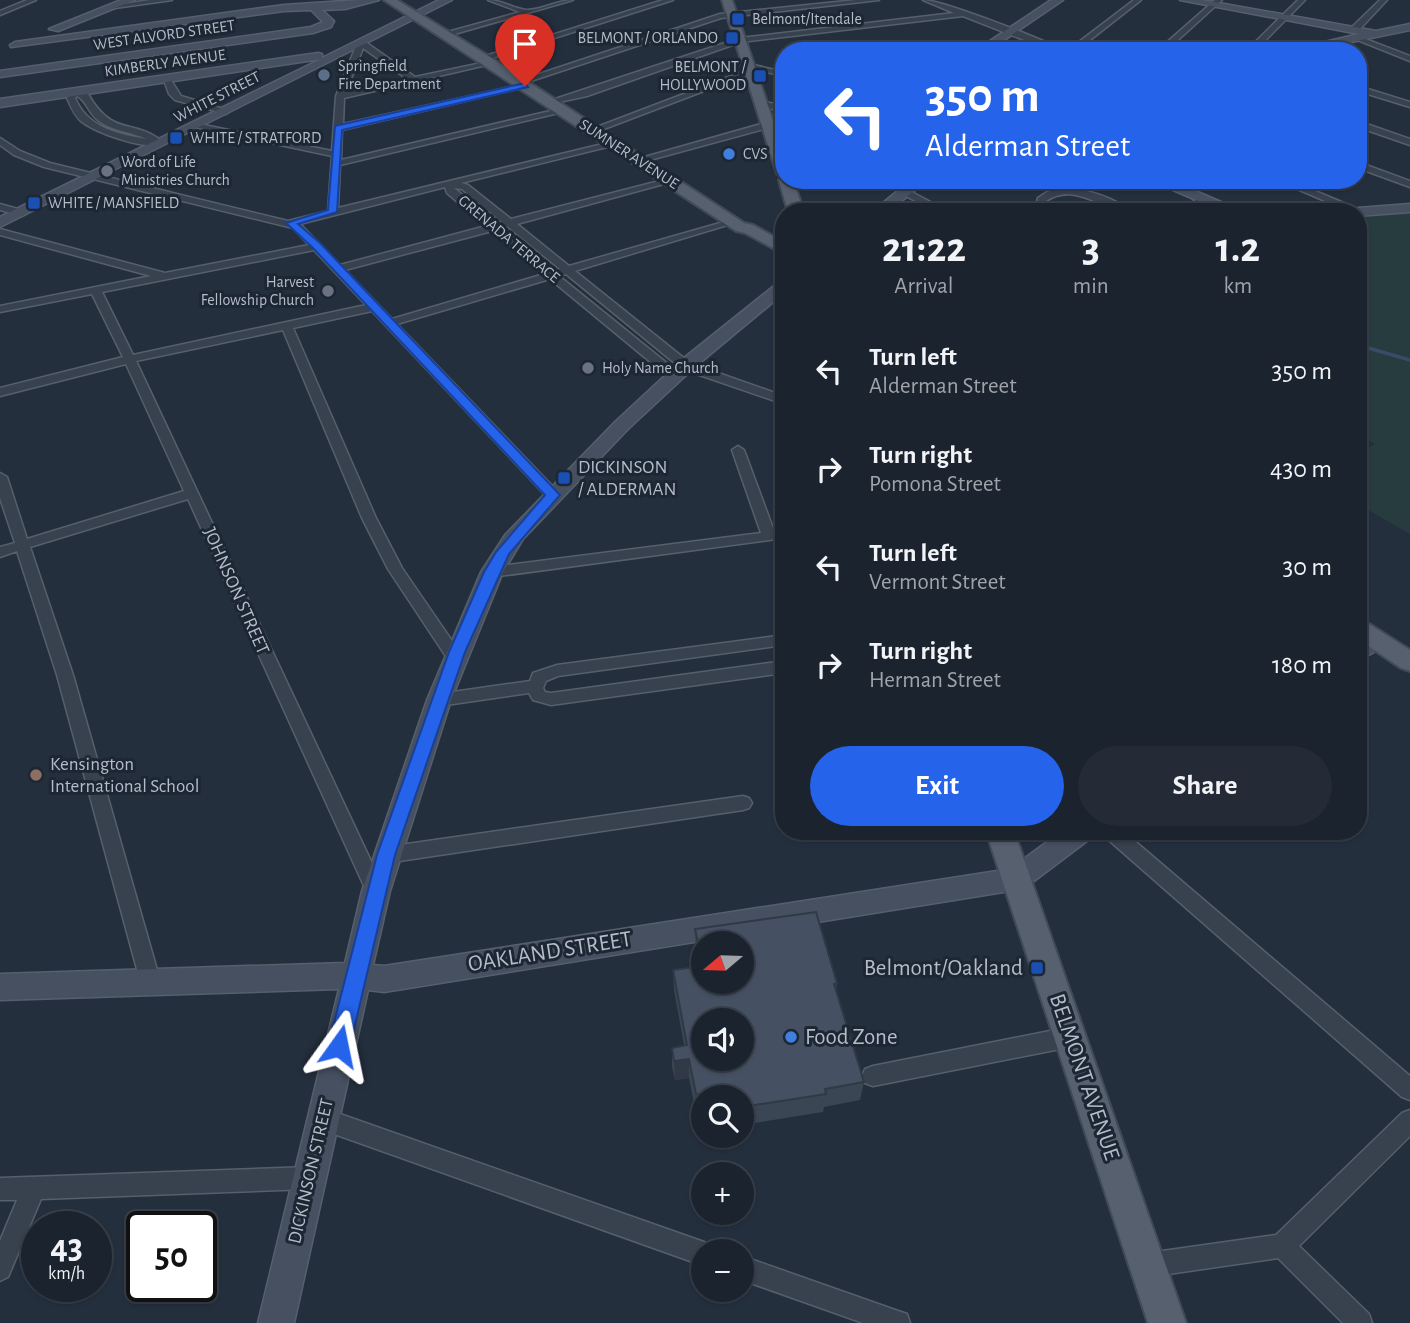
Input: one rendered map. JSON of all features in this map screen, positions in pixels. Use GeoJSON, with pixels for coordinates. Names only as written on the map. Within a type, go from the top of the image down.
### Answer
{"type":"FeatureCollection","features":[{"type":"Feature","properties":{"kind":"main road"},"geometry":{"type":"LineString","coordinates":[[46,37],[130,0]]}},
{"type":"Feature","properties":{"kind":"main road"},"geometry":{"type":"LineString","coordinates":[[0,51],[46,37],[284,8],[345,6],[374,0]]}},
{"type":"Feature","properties":{"kind":"main road","name":"SUMNER AVENUE"},"geometry":{"type":"LineString","coordinates":[[389,0],[417,15]]}},
{"type":"Feature","properties":{"kind":"main road","name":"SUMNER AVENUE"},"geometry":{"type":"LineString","coordinates":[[400,0],[437,32],[447,35],[487,60],[736,224],[742,234],[775,246]]}},
{"type":"Feature","properties":{"kind":"main road","name":"WHITE STREET"},"geometry":{"type":"LineString","coordinates":[[0,223],[447,0]]}},
{"type":"Feature","properties":{"kind":"main road"},"geometry":{"type":"LineString","coordinates":[[727,0],[775,146]]}},
{"type":"Feature","properties":{"kind":"main road"},"geometry":{"type":"LineString","coordinates":[[994,42],[1058,0]]}},
{"type":"Feature","properties":{"kind":"main road"},"geometry":{"type":"LineString","coordinates":[[1185,0],[1216,2],[1356,34],[1377,34],[1410,27]]}},
{"type":"Feature","properties":{"kind":"main road"},"geometry":{"type":"LineString","coordinates":[[312,6],[329,21]]}},
{"type":"Feature","properties":{"kind":"main road","name":"WEST ALVORD STREET"},"geometry":{"type":"LineString","coordinates":[[0,74],[309,31],[325,26],[345,6]]}},
{"type":"Feature","properties":{"kind":"main road"},"geometry":{"type":"LineString","coordinates":[[1326,42],[1356,34]]}},
{"type":"Feature","properties":{"kind":"main road","name":"KIMBERLY AVENUE"},"geometry":{"type":"LineString","coordinates":[[0,103],[335,55]]}},
{"type":"Feature","properties":{"kind":"main road"},"geometry":{"type":"LineString","coordinates":[[890,203],[906,189]]}},
{"type":"Feature","properties":{"kind":"main road"},"geometry":{"type":"LineString","coordinates":[[1178,189],[1212,203]]}},
{"type":"Feature","properties":{"kind":"main road"},"geometry":{"type":"LineString","coordinates":[[1367,211],[1410,208]]}},
{"type":"Feature","properties":{"kind":"main road","name":"DICKINSON STREET"},"geometry":{"type":"LineString","coordinates":[[278,1322],[355,976],[386,855],[455,657],[492,572],[515,535],[553,495],[680,371],[775,292]]}},
{"type":"Feature","properties":{"kind":"main road"},"geometry":{"type":"LineString","coordinates":[[1367,642],[1410,662]]}},
{"type":"Feature","properties":{"kind":"main road","name":"BELMONT AVENUE"},"geometry":{"type":"LineString","coordinates":[[1003,840],[1167,1323]]}},
{"type":"Feature","properties":{"kind":"main road","name":"OAKLAND STREET"},"geometry":{"type":"LineString","coordinates":[[0,987],[355,976],[384,979],[1016,879],[1070,840]]}},
{"type":"Feature","properties":{"kind":"street"},"geometry":{"type":"LineString","coordinates":[[0,13],[33,0]]}},
{"type":"Feature","properties":{"kind":"street"},"geometry":{"type":"LineString","coordinates":[[115,6],[149,0]]}},
{"type":"Feature","properties":{"kind":"street"},"geometry":{"type":"LineString","coordinates":[[115,6],[169,0]]}},
{"type":"Feature","properties":{"kind":"street"},"geometry":{"type":"LineString","coordinates":[[491,0],[527,12]]}},
{"type":"Feature","properties":{"kind":"street"},"geometry":{"type":"LineString","coordinates":[[447,35],[570,0]]}},
{"type":"Feature","properties":{"kind":"street"},"geometry":{"type":"LineString","coordinates":[[340,96],[487,60],[670,0]]}},
{"type":"Feature","properties":{"kind":"street"},"geometry":{"type":"LineString","coordinates":[[338,128],[522,84],[712,18],[876,0]]}},
{"type":"Feature","properties":{"kind":"street"},"geometry":{"type":"LineString","coordinates":[[926,0],[1038,42]]}},
{"type":"Feature","properties":{"kind":"street"},"geometry":{"type":"LineString","coordinates":[[1083,42],[1138,0]]}},
{"type":"Feature","properties":{"kind":"street"},"geometry":{"type":"LineString","coordinates":[[1260,42],[1302,0]]}},
{"type":"Feature","properties":{"kind":"street"},"geometry":{"type":"LineString","coordinates":[[1384,0],[1356,34],[1410,59]]}},
{"type":"Feature","properties":{"kind":"street"},"geometry":{"type":"LineString","coordinates":[[1171,42],[1216,2]]}},
{"type":"Feature","properties":{"kind":"street"},"geometry":{"type":"LineString","coordinates":[[954,10],[966,4]]}},
{"type":"Feature","properties":{"kind":"street"},"geometry":{"type":"LineString","coordinates":[[550,102],[584,94],[740,40],[965,15]]}},
{"type":"Feature","properties":{"kind":"street"},"geometry":{"type":"LineString","coordinates":[[332,212],[340,96],[361,43],[414,79]]}},
{"type":"Feature","properties":{"kind":"street"},"geometry":{"type":"LineString","coordinates":[[593,130],[772,62]]}},
{"type":"Feature","properties":{"kind":"street"},"geometry":{"type":"LineString","coordinates":[[749,69],[775,73]]}},
{"type":"Feature","properties":{"kind":"street"},"geometry":{"type":"LineString","coordinates":[[166,79],[178,99],[226,111]]}},
{"type":"Feature","properties":{"kind":"street"},"geometry":{"type":"LineString","coordinates":[[1367,91],[1410,105]]}},
{"type":"Feature","properties":{"kind":"street"},"geometry":{"type":"LineString","coordinates":[[75,92],[85,96],[93,114],[118,128],[150,137],[160,143],[107,132],[80,117],[71,98],[75,92]]}},
{"type":"Feature","properties":{"kind":"street"},"geometry":{"type":"LineString","coordinates":[[761,103],[775,107]]}},
{"type":"Feature","properties":{"kind":"street"},"geometry":{"type":"LineString","coordinates":[[194,126],[336,159],[564,111]]}},
{"type":"Feature","properties":{"kind":"street"},"geometry":{"type":"LineString","coordinates":[[80,117],[93,114]]}},
{"type":"Feature","properties":{"kind":"street"},"geometry":{"type":"LineString","coordinates":[[639,160],[768,125]]}},
{"type":"Feature","properties":{"kind":"street"},"geometry":{"type":"LineString","coordinates":[[1367,127],[1410,142]]}},
{"type":"Feature","properties":{"kind":"street"},"geometry":{"type":"LineString","coordinates":[[107,132],[118,128]]}},
{"type":"Feature","properties":{"kind":"street"},"geometry":{"type":"LineString","coordinates":[[0,141],[33,160],[291,223],[317,246],[553,495]]}},
{"type":"Feature","properties":{"kind":"street"},"geometry":{"type":"LineString","coordinates":[[291,223],[612,143]]}},
{"type":"Feature","properties":{"kind":"street"},"geometry":{"type":"LineString","coordinates":[[1367,168],[1410,184]]}},
{"type":"Feature","properties":{"kind":"street"},"geometry":{"type":"LineString","coordinates":[[338,270],[668,180]]}},
{"type":"Feature","properties":{"kind":"street","name":"GRENADA TERRACE"},"geometry":{"type":"LineString","coordinates":[[449,184],[465,187],[510,223],[568,270],[680,371],[552,275],[450,191],[449,184]]}},
{"type":"Feature","properties":{"kind":"street"},"geometry":{"type":"LineString","coordinates":[[918,189],[934,203]]}},
{"type":"Feature","properties":{"kind":"street"},"geometry":{"type":"LineString","coordinates":[[1302,189],[1337,203]]}},
{"type":"Feature","properties":{"kind":"street"},"geometry":{"type":"LineString","coordinates":[[1041,203],[1041,200],[1051,193],[1066,191],[1090,195],[1107,203]]}},
{"type":"Feature","properties":{"kind":"street"},"geometry":{"type":"LineString","coordinates":[[1197,203],[1203,200]]}},
{"type":"Feature","properties":{"kind":"street"},"geometry":{"type":"LineString","coordinates":[[0,206],[22,212]]}},
{"type":"Feature","properties":{"kind":"street"},"geometry":{"type":"LineString","coordinates":[[390,323],[736,224]]}},
{"type":"Feature","properties":{"kind":"street"},"geometry":{"type":"LineString","coordinates":[[0,232],[167,276]]}},
{"type":"Feature","properties":{"kind":"street"},"geometry":{"type":"LineString","coordinates":[[0,309],[317,246]]}},
{"type":"Feature","properties":{"kind":"street","name":"JOHNSON STREET"},"geometry":{"type":"LineString","coordinates":[[96,290],[284,699],[376,891]]}},
{"type":"Feature","properties":{"kind":"street"},"geometry":{"type":"LineString","coordinates":[[0,297],[24,304]]}},
{"type":"Feature","properties":{"kind":"street"},"geometry":{"type":"LineString","coordinates":[[0,393],[130,359],[374,307]]}},
{"type":"Feature","properties":{"kind":"street"},"geometry":{"type":"LineString","coordinates":[[287,327],[369,518],[395,569],[455,657]]}},
{"type":"Feature","properties":{"kind":"street"},"geometry":{"type":"LineString","coordinates":[[680,371],[775,397]]}},
{"type":"Feature","properties":{"kind":"street"},"geometry":{"type":"LineString","coordinates":[[738,450],[775,533]]}},
{"type":"Feature","properties":{"kind":"street"},"geometry":{"type":"LineString","coordinates":[[0,477],[65,675],[151,984]]}},
{"type":"Feature","properties":{"kind":"street"},"geometry":{"type":"LineString","coordinates":[[0,552],[191,492]]}},
{"type":"Feature","properties":{"kind":"street"},"geometry":{"type":"LineString","coordinates":[[492,572],[775,535]]}},
{"type":"Feature","properties":{"kind":"street"},"geometry":{"type":"LineString","coordinates":[[439,700],[535,686],[542,676],[557,671],[775,641]]}},
{"type":"Feature","properties":{"kind":"street"},"geometry":{"type":"LineString","coordinates":[[535,686],[539,695],[550,699],[775,668]]}},
{"type":"Feature","properties":{"kind":"street"},"geometry":{"type":"LineString","coordinates":[[386,855],[743,803]]}},
{"type":"Feature","properties":{"kind":"street"},"geometry":{"type":"LineString","coordinates":[[1120,840],[1410,1090]]}},
{"type":"Feature","properties":{"kind":"street"},"geometry":{"type":"LineString","coordinates":[[873,1076],[1070,1037]]}},
{"type":"Feature","properties":{"kind":"street"},"geometry":{"type":"LineString","coordinates":[[323,1119],[691,1249]]}},
{"type":"Feature","properties":{"kind":"street"},"geometry":{"type":"LineString","coordinates":[[1148,1265],[1282,1246],[1410,1121]]}},
{"type":"Feature","properties":{"kind":"street"},"geometry":{"type":"LineString","coordinates":[[0,1189],[310,1178]]}},
{"type":"Feature","properties":{"kind":"street"},"geometry":{"type":"LineString","coordinates":[[0,1269],[34,1187]]}},
{"type":"Feature","properties":{"kind":"street"},"geometry":{"type":"LineString","coordinates":[[1282,1246],[1360,1323]]}},
{"type":"Feature","properties":{"kind":"street"},"geometry":{"type":"LineString","coordinates":[[754,1272],[898,1323]]}},
{"type":"Feature","properties":{"kind":"green space"},"geometry":{"type":"Polygon","coordinates":[[[1410,213],[1410,534],[1367,509],[1367,449],[1375,444],[1367,439],[1367,217],[1410,213]]]}},
{"type":"Feature","properties":{"kind":"building","name":"Food Zone"},"geometry":{"type":"Polygon","coordinates":[[[816,912],[837,983],[834,984],[864,1082],[825,1089],[826,1094],[754,1105],[754,1085],[694,1085],[691,1071],[754,1071],[754,1008],[691,1008],[691,1069],[689,1059],[674,1061],[672,1048],[687,1045],[673,970],[691,968],[691,994],[754,994],[754,931],[695,931],[816,912]]]}},
{"type":"Feature","properties":{"kind":"waterway"},"geometry":{"type":"LineString","coordinates":[[1367,348],[1410,360]]}},
{"type":"Feature","properties":{"kind":"place","name":"Belmont/Itendale"},"geometry":{"type":"Point","coordinates":[738,19]}},
{"type":"Feature","properties":{"kind":"place","name":"BELMONT / ORLANDO"},"geometry":{"type":"Point","coordinates":[732,38]}},
{"type":"Feature","properties":{"kind":"place","name":"Springfield Fire Department"},"geometry":{"type":"Point","coordinates":[324,75]}},
{"type":"Feature","properties":{"kind":"place","name":"BELMONT / HOLLYWOOD"},"geometry":{"type":"Point","coordinates":[760,76]}},
{"type":"Feature","properties":{"kind":"place","name":"WHITE / STRATFORD"},"geometry":{"type":"Point","coordinates":[176,138]}},
{"type":"Feature","properties":{"kind":"place","name":"CVS"},"geometry":{"type":"Point","coordinates":[729,154]}},
{"type":"Feature","properties":{"kind":"place","name":"Word of Life Ministries Church"},"geometry":{"type":"Point","coordinates":[107,171]}},
{"type":"Feature","properties":{"kind":"place","name":"WHITE / MANSFIELD"},"geometry":{"type":"Point","coordinates":[34,203]}},
{"type":"Feature","properties":{"kind":"place","name":"Harvest Fellowship Church"},"geometry":{"type":"Point","coordinates":[328,291]}},
{"type":"Feature","properties":{"kind":"place","name":"Holy Name Church"},"geometry":{"type":"Point","coordinates":[588,368]}},
{"type":"Feature","properties":{"kind":"place","name":"DICKINSON / ALDERMAN"},"geometry":{"type":"Point","coordinates":[564,478]}},
{"type":"Feature","properties":{"kind":"place","name":"Kensington International School"},"geometry":{"type":"Point","coordinates":[36,775]}},
{"type":"Feature","properties":{"kind":"place","name":"Belmont/Oakland"},"geometry":{"type":"Point","coordinates":[1037,968]}},
{"type":"Feature","properties":{"kind":"place","name":"Food Zone"},"geometry":{"type":"Point","coordinates":[791,1037]}},
{"type":"Feature","properties":{"kind":"route"},"geometry":{"type":"LineString","coordinates":[[339,1046],[386,855],[457,652],[503,552],[515,535],[553,495],[317,246],[291,223],[332,212],[338,128],[525,86]]}}]}
